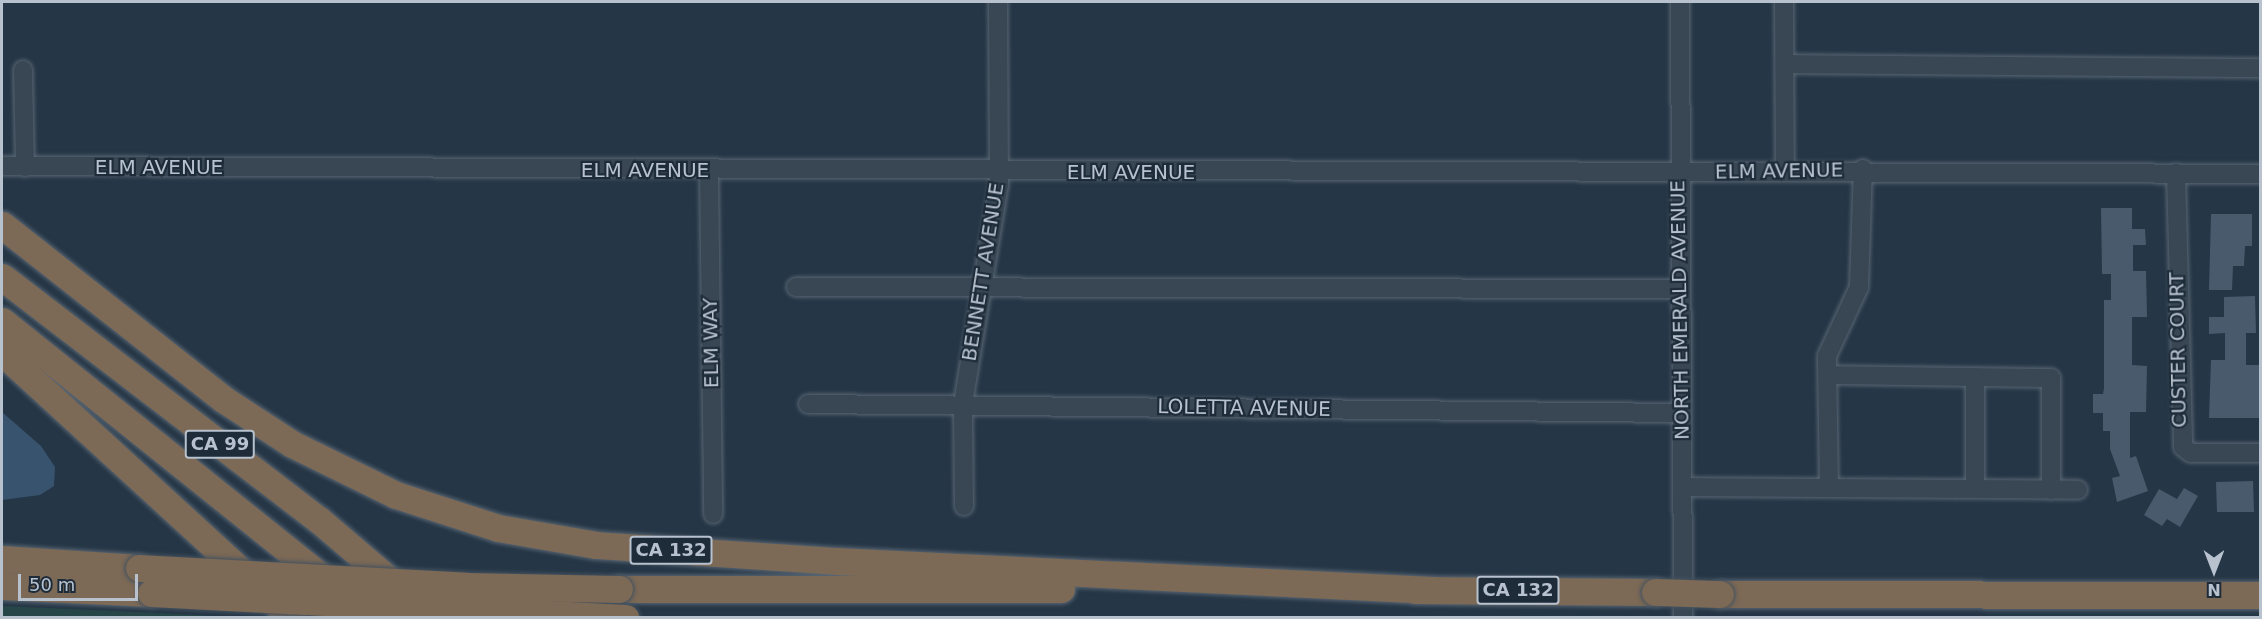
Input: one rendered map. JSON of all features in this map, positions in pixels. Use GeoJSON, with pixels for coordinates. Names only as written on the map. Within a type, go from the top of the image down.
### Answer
{"type":"FeatureCollection","features":[{"type":"Feature","properties":{"kind":"highway","name":"CA 132"},"geometry":{"type":"LineString","coordinates":[[2,225],[223,399],[292,444],[396,495],[498,528],[597,545],[813,560],[1432,590],[1720,594],[2260,596]]}},
{"type":"Feature","properties":{"kind":"highway","name":"CA 99"},"geometry":{"type":"LineString","coordinates":[[2,277],[319,520],[432,618]]}},
{"type":"Feature","properties":{"kind":"highway","name":"CA 99"},"geometry":{"type":"LineString","coordinates":[[2,321],[370,618]]}},
{"type":"Feature","properties":{"kind":"highway"},"geometry":{"type":"LineString","coordinates":[[2,352],[292,618]]}},
{"type":"Feature","properties":{"kind":"highway"},"geometry":{"type":"LineString","coordinates":[[2,559],[455,585],[619,589],[1432,590]]}},
{"type":"Feature","properties":{"kind":"highway"},"geometry":{"type":"LineString","coordinates":[[2,586],[624,618]]}},
{"type":"Feature","properties":{"kind":"street","name":"BENNETT AVENUE"},"geometry":{"type":"LineString","coordinates":[[964,506],[963,404],[998,172],[998,2]]}},
{"type":"Feature","properties":{"kind":"street","name":"NORTH EMERALD AVENUE"},"geometry":{"type":"LineString","coordinates":[[1680,2],[1678,173],[1683,618]]}},
{"type":"Feature","properties":{"kind":"street"},"geometry":{"type":"LineString","coordinates":[[1784,2],[1785,171]]}},
{"type":"Feature","properties":{"kind":"street"},"geometry":{"type":"LineString","coordinates":[[1785,64],[2260,68]]}},
{"type":"Feature","properties":{"kind":"street"},"geometry":{"type":"LineString","coordinates":[[23,70],[25,167]]}},
{"type":"Feature","properties":{"kind":"street","name":"ELM AVENUE"},"geometry":{"type":"LineString","coordinates":[[2,166],[998,172],[1678,173],[1863,169],[2260,174]]}},
{"type":"Feature","properties":{"kind":"street"},"geometry":{"type":"LineString","coordinates":[[1829,488],[1828,375],[1831,342],[1859,287],[1863,169]]}},
{"type":"Feature","properties":{"kind":"street","name":"ELM WAY"},"geometry":{"type":"LineString","coordinates":[[709,171],[714,514]]}},
{"type":"Feature","properties":{"kind":"street","name":"CUSTER COURT"},"geometry":{"type":"LineString","coordinates":[[2176,173],[2182,447],[2191,453],[2260,453]]}},
{"type":"Feature","properties":{"kind":"street"},"geometry":{"type":"LineString","coordinates":[[796,287],[981,285],[1679,289]]}},
{"type":"Feature","properties":{"kind":"street"},"geometry":{"type":"LineString","coordinates":[[1828,375],[2051,378],[2051,490]]}},
{"type":"Feature","properties":{"kind":"street"},"geometry":{"type":"LineString","coordinates":[[1975,377],[1975,489]]}},
{"type":"Feature","properties":{"kind":"street","name":"LOLETTA AVENUE"},"geometry":{"type":"LineString","coordinates":[[808,404],[1681,413]]}},
{"type":"Feature","properties":{"kind":"street"},"geometry":{"type":"LineString","coordinates":[[1682,487],[2078,490]]}},
{"type":"Feature","properties":{"kind":"green space"},"geometry":{"type":"Polygon","coordinates":[[[2,606],[159,613],[234,617],[2,617],[2,606]]]}},
{"type":"Feature","properties":{"kind":"water"},"geometry":{"type":"Polygon","coordinates":[[[2,412],[41,446],[55,467],[54,486],[40,495],[2,500],[2,412]]]}},
{"type":"Feature","properties":{"kind":"building"},"geometry":{"type":"Polygon","coordinates":[[[2101,208],[2132,208],[2132,229],[2145,229],[2146,245],[2133,245],[2133,271],[2146,271],[2147,317],[2132,317],[2132,365],[2147,366],[2146,412],[2130,412],[2130,458],[2136,456],[2148,491],[2117,502],[2112,478],[2120,476],[2110,449],[2110,431],[2103,431],[2103,413],[2093,413],[2093,394],[2103,394],[2104,388],[2104,300],[2111,300],[2111,274],[2102,274],[2101,208]]]}},
{"type":"Feature","properties":{"kind":"building"},"geometry":{"type":"Polygon","coordinates":[[[2211,214],[2252,214],[2252,246],[2245,246],[2244,266],[2233,266],[2232,290],[2209,290],[2211,214]]]}},
{"type":"Feature","properties":{"kind":"building"},"geometry":{"type":"Polygon","coordinates":[[[2255,296],[2256,333],[2246,333],[2246,365],[2260,365],[2260,418],[2209,418],[2211,360],[2225,360],[2225,333],[2209,334],[2209,317],[2224,317],[2224,297],[2255,296]]]}},
{"type":"Feature","properties":{"kind":"building"},"geometry":{"type":"Polygon","coordinates":[[[2253,481],[2254,512],[2217,512],[2216,482],[2253,481]]]}},
{"type":"Feature","properties":{"kind":"building"},"geometry":{"type":"Polygon","coordinates":[[[2184,488],[2198,496],[2180,527],[2167,519],[2162,526],[2144,515],[2159,489],[2177,499],[2184,488]]]}}]}
